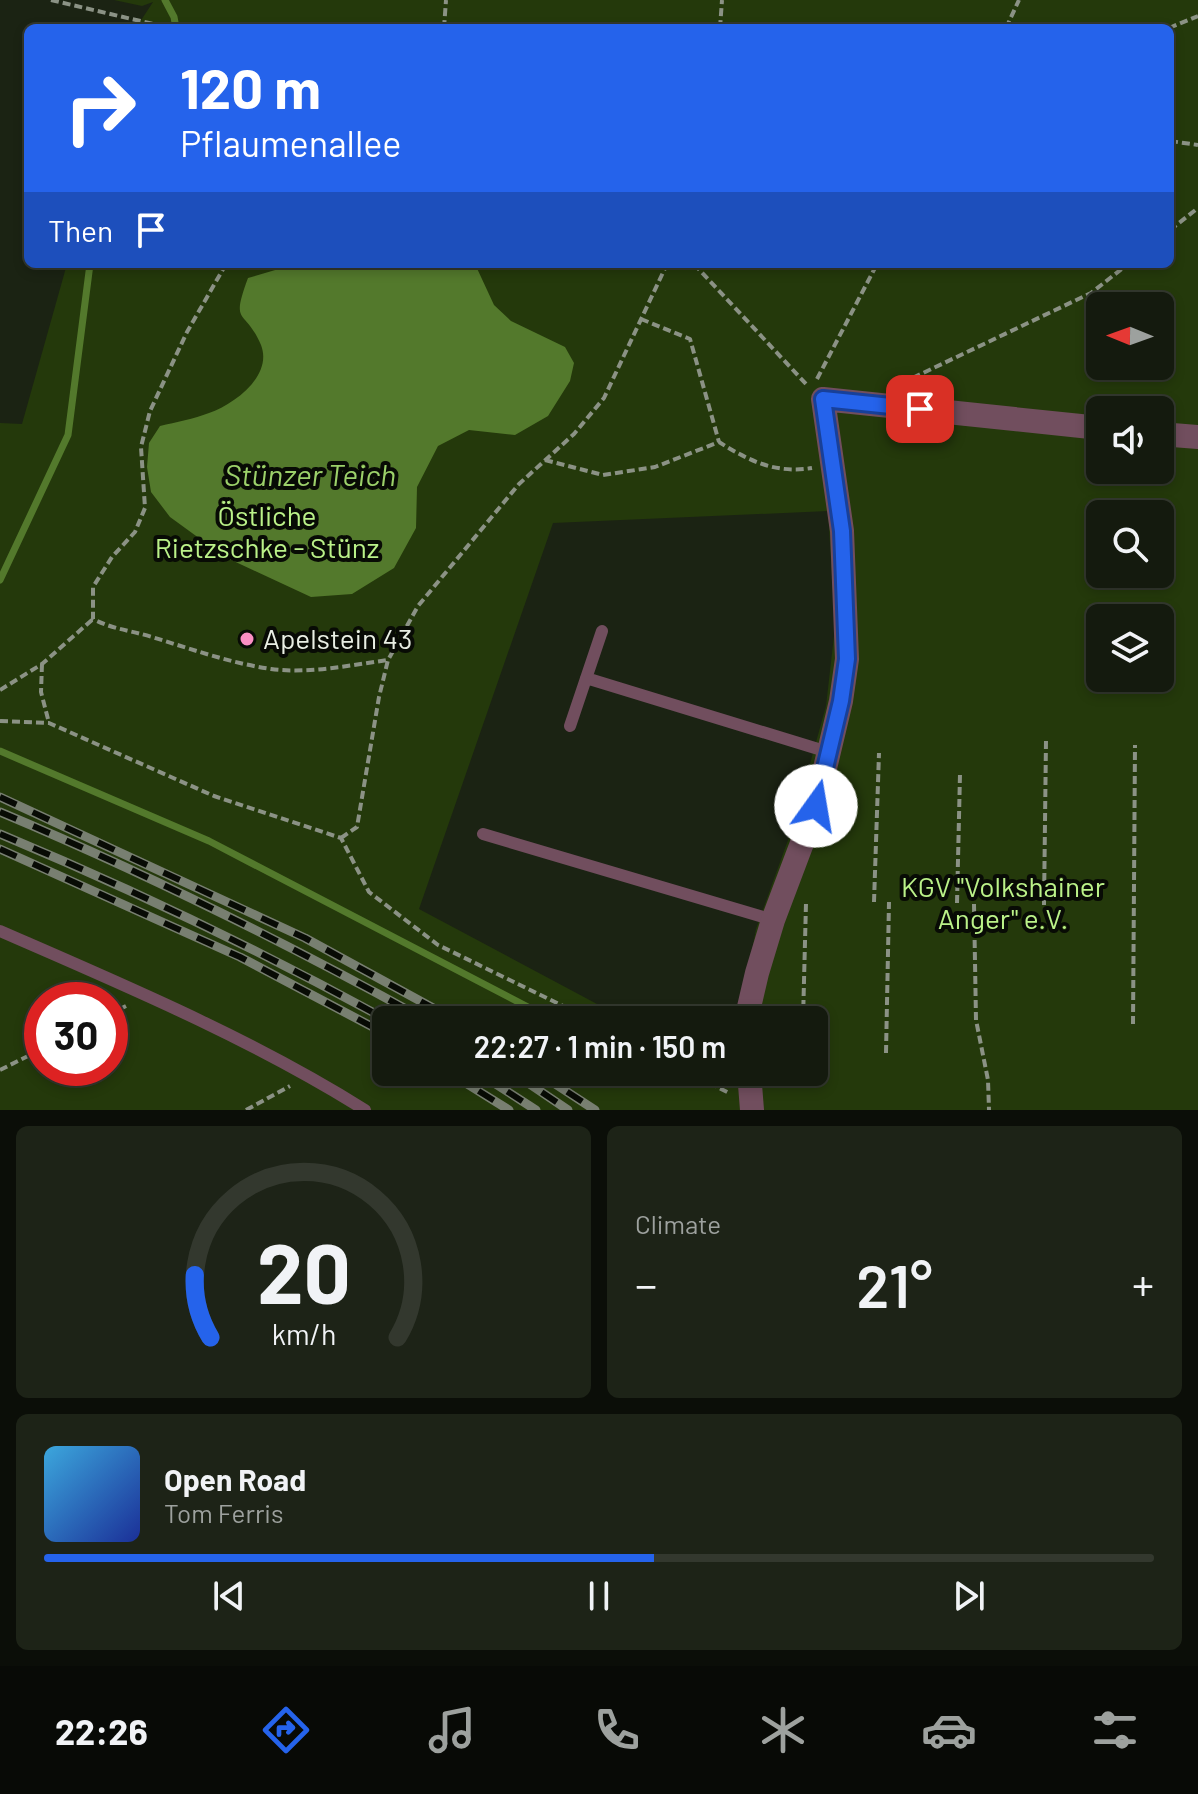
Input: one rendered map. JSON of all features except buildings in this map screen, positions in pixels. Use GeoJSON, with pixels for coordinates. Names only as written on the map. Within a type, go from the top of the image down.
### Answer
{"type":"FeatureCollection","features":[{"type":"Feature","properties":{"kind":"street"},"geometry":{"type":"LineString","coordinates":[[749,1006],[773,920],[816,806],[841,701],[847,659],[842,531],[821,388],[1086,426]]}},
{"type":"Feature","properties":{"kind":"street"},"geometry":{"type":"LineString","coordinates":[[1174,435],[1198,437]]}},
{"type":"Feature","properties":{"kind":"street"},"geometry":{"type":"LineString","coordinates":[[750,1086],[752,1107]]}},
{"type":"Feature","properties":{"kind":"lane"},"geometry":{"type":"LineString","coordinates":[[570,726],[602,631]]}},
{"type":"Feature","properties":{"kind":"lane"},"geometry":{"type":"LineString","coordinates":[[586,678],[828,752]]}},
{"type":"Feature","properties":{"kind":"lane"},"geometry":{"type":"LineString","coordinates":[[483,834],[773,920]]}},
{"type":"Feature","properties":{"kind":"lane"},"geometry":{"type":"LineString","coordinates":[[0,931],[146,995],[316,1079],[365,1110]]}},
{"type":"Feature","properties":{"kind":"path"},"geometry":{"type":"LineString","coordinates":[[51,0],[153,24]]}},
{"type":"Feature","properties":{"kind":"path"},"geometry":{"type":"LineString","coordinates":[[444,24],[446,0]]}},
{"type":"Feature","properties":{"kind":"path"},"geometry":{"type":"LineString","coordinates":[[720,24],[722,0]]}},
{"type":"Feature","properties":{"kind":"path"},"geometry":{"type":"LineString","coordinates":[[1008,24],[1019,0]]}},
{"type":"Feature","properties":{"kind":"path"},"geometry":{"type":"LineString","coordinates":[[1174,26],[1198,16]]}},
{"type":"Feature","properties":{"kind":"path"},"geometry":{"type":"LineString","coordinates":[[1174,142],[1198,145]]}},
{"type":"Feature","properties":{"kind":"path"},"geometry":{"type":"LineString","coordinates":[[1174,227],[1198,208]]}},
{"type":"Feature","properties":{"kind":"path"},"geometry":{"type":"LineString","coordinates":[[0,690],[42,664],[93,619],[93,587],[112,557],[135,532],[145,508],[141,447],[150,411],[181,344],[224,268]]}},
{"type":"Feature","properties":{"kind":"path"},"geometry":{"type":"LineString","coordinates":[[341,838],[357,827],[388,660],[418,606],[519,484],[574,434],[604,398],[665,268]]}},
{"type":"Feature","properties":{"kind":"path"},"geometry":{"type":"LineString","coordinates":[[698,268],[821,388],[875,268]]}},
{"type":"Feature","properties":{"kind":"path"},"geometry":{"type":"LineString","coordinates":[[901,384],[1091,293],[1123,268]]}},
{"type":"Feature","properties":{"kind":"path"},"geometry":{"type":"LineString","coordinates":[[641,319],[690,339],[719,442],[745,459],[776,470],[833,465]]}},
{"type":"Feature","properties":{"kind":"path"},"geometry":{"type":"LineString","coordinates":[[545,460],[603,475],[655,467],[719,442]]}},
{"type":"Feature","properties":{"kind":"path"},"geometry":{"type":"LineString","coordinates":[[93,619],[114,629],[149,636],[185,649],[273,669],[314,669],[388,660]]}},
{"type":"Feature","properties":{"kind":"path"},"geometry":{"type":"LineString","coordinates":[[42,664],[41,692],[49,723]]}},
{"type":"Feature","properties":{"kind":"path"},"geometry":{"type":"LineString","coordinates":[[0,721],[49,723],[214,796],[341,838],[369,892],[438,945],[563,1006]]}},
{"type":"Feature","properties":{"kind":"path"},"geometry":{"type":"LineString","coordinates":[[1044,905],[1046,740]]}},
{"type":"Feature","properties":{"kind":"path"},"geometry":{"type":"LineString","coordinates":[[1133,1024],[1135,745]]}},
{"type":"Feature","properties":{"kind":"path"},"geometry":{"type":"LineString","coordinates":[[874,902],[879,753]]}},
{"type":"Feature","properties":{"kind":"path"},"geometry":{"type":"LineString","coordinates":[[957,903],[960,774]]}},
{"type":"Feature","properties":{"kind":"path"},"geometry":{"type":"LineString","coordinates":[[803,1006],[806,901]]}},
{"type":"Feature","properties":{"kind":"path"},"geometry":{"type":"LineString","coordinates":[[886,1053],[889,902]]}},
{"type":"Feature","properties":{"kind":"path"},"geometry":{"type":"LineString","coordinates":[[974,904],[976,1020],[988,1080],[989,1110]]}},
{"type":"Feature","properties":{"kind":"path"},"geometry":{"type":"LineString","coordinates":[[0,1070],[24,1058]]}},
{"type":"Feature","properties":{"kind":"path"},"geometry":{"type":"LineString","coordinates":[[246,1110],[301,1080],[316,1079]]}},
{"type":"Feature","properties":{"kind":"path"},"geometry":{"type":"LineString","coordinates":[[714,1086],[752,1107]]}},
{"type":"Feature","properties":{"kind":"green space","name":"Östliche Rietzschke - Stünz"},"geometry":{"type":"Polygon","coordinates":[[[114,0],[1198,0],[1198,1110],[0,1110],[0,423],[22,424],[66,268],[1174,268],[1174,24],[139,24],[153,2],[142,6],[114,0]],[[828,511],[553,523],[419,909],[601,1006],[372,1006],[372,1086],[828,1086],[828,1006],[742,1006],[756,929],[792,829],[826,706],[835,627],[828,511]]]}},
{"type":"Feature","properties":{"kind":"water","name":"Stünzer Teich"},"geometry":{"type":"Polygon","coordinates":[[[282,268],[477,268],[494,305],[511,321],[565,347],[574,363],[570,381],[548,416],[515,435],[469,430],[438,446],[417,487],[416,528],[394,568],[352,594],[311,597],[225,557],[170,517],[151,492],[147,467],[149,443],[160,426],[219,409],[249,387],[261,367],[261,345],[240,311],[248,278],[282,268]]]}},
{"type":"Feature","properties":{"kind":"waterway"},"geometry":{"type":"LineString","coordinates":[[165,0],[175,24]]}},
{"type":"Feature","properties":{"kind":"waterway"},"geometry":{"type":"LineString","coordinates":[[0,580],[68,435],[89,268]]}},
{"type":"Feature","properties":{"kind":"waterway"},"geometry":{"type":"LineString","coordinates":[[0,751],[209,841],[526,1006]]}},
{"type":"Feature","properties":{"kind":"railway"},"geometry":{"type":"LineString","coordinates":[[0,797],[305,938],[429,1006]]}},
{"type":"Feature","properties":{"kind":"railway"},"geometry":{"type":"LineString","coordinates":[[0,812],[216,910],[400,1006]]}},
{"type":"Feature","properties":{"kind":"railway"},"geometry":{"type":"LineString","coordinates":[[0,834],[196,922],[372,1012]]}},
{"type":"Feature","properties":{"kind":"railway"},"geometry":{"type":"LineString","coordinates":[[0,849],[240,957],[372,1027]]}},
{"type":"Feature","properties":{"kind":"railway"},"geometry":{"type":"LineString","coordinates":[[470,1086],[509,1110]]}},
{"type":"Feature","properties":{"kind":"railway"},"geometry":{"type":"LineString","coordinates":[[499,1086],[536,1110]]}},
{"type":"Feature","properties":{"kind":"railway"},"geometry":{"type":"LineString","coordinates":[[533,1086],[568,1110]]}},
{"type":"Feature","properties":{"kind":"railway"},"geometry":{"type":"LineString","coordinates":[[558,1086],[595,1110]]}},
{"type":"Feature","properties":{"kind":"place","name":"Apelstein 43"},"geometry":{"type":"Point","coordinates":[247,639]}},
{"type":"Feature","properties":{"kind":"route"},"geometry":{"type":"LineString","coordinates":[[816,806],[841,701],[847,659],[842,531],[823,399],[920,409]]}},
{"type":"Feature","properties":{"kind":"park label","name":"KGV \"Volkshainer Anger\" e.V."},"geometry":{"type":"Point","coordinates":[1003,903]}}]}
